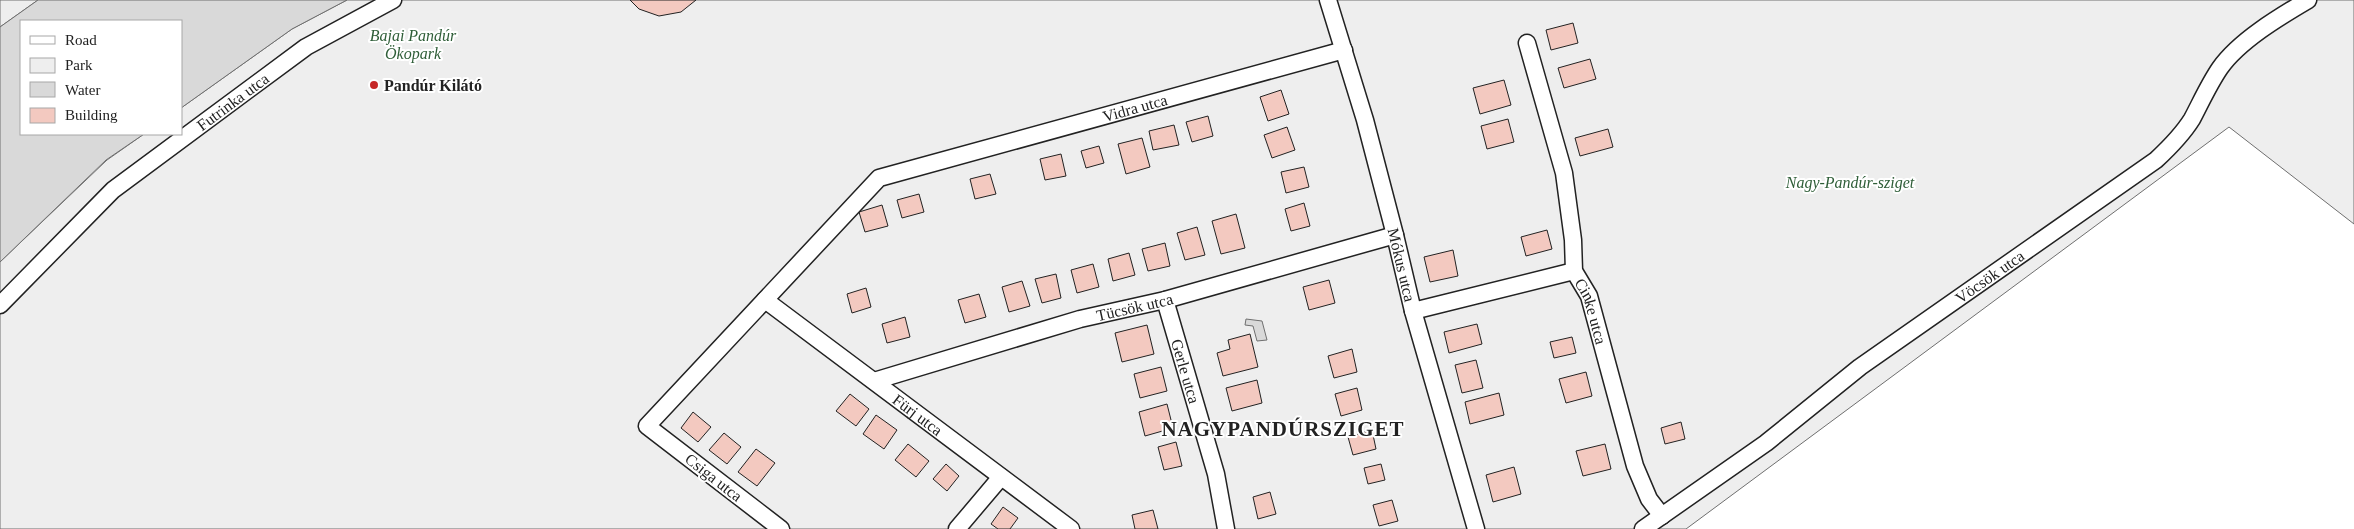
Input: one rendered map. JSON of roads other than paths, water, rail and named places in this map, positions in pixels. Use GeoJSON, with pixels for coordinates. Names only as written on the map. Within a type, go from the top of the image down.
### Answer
{"type":"FeatureCollection","features":[{"type":"Feature","properties":{"kind":"street","name":"Futrinka utca"},"geometry":{"type":"LineString","coordinates":[[0,304],[113,190],[306,47],[393,0]]}},
{"type":"Feature","properties":{"kind":"street","name":"Mókus utca"},"geometry":{"type":"LineString","coordinates":[[1328,0],[1344,50],[1395,234],[1413,312],[1476,529]]}},
{"type":"Feature","properties":{"kind":"street","name":"Vöcsök utca"},"geometry":{"type":"LineString","coordinates":[[1643,529],[1766,443],[1860,368],[2156,160],[2173,145],[2191,121],[2220,68],[2235,51],[2284,14],[2308,0]]}},
{"type":"Feature","properties":{"kind":"street","name":"Cinke utca"},"geometry":{"type":"LineString","coordinates":[[1527,43],[1564,173],[1573,240],[1574,271],[1589,296],[1635,466],[1649,499],[1662,516]]}},
{"type":"Feature","properties":{"kind":"street","name":"Vidra utca"},"geometry":{"type":"LineString","coordinates":[[647,426],[879,178],[1344,50]]}},
{"type":"Feature","properties":{"kind":"street","name":"Tücsök utca"},"geometry":{"type":"LineString","coordinates":[[874,381],[1080,319],[1165,300],[1395,234]]}},
{"type":"Feature","properties":{"kind":"street"},"geometry":{"type":"LineString","coordinates":[[1413,312],[1574,271]]}},
{"type":"Feature","properties":{"kind":"street","name":"Fürj utca"},"geometry":{"type":"LineString","coordinates":[[765,300],[1071,529]]}},
{"type":"Feature","properties":{"kind":"street","name":"Gerle utca"},"geometry":{"type":"LineString","coordinates":[[1165,300],[1216,474],[1226,529]]}},
{"type":"Feature","properties":{"kind":"street","name":"Csiga utca"},"geometry":{"type":"LineString","coordinates":[[647,426],[781,529]]}},
{"type":"Feature","properties":{"kind":"street"},"geometry":{"type":"LineString","coordinates":[[957,529],[1001,477]]}},
{"type":"Feature","properties":{"kind":"water"},"geometry":{"type":"Polygon","coordinates":[[[38,0],[347,0],[292,29],[182,107],[182,20],[20,20],[20,135],[143,135],[106,160],[0,262],[0,27],[38,0]]]}},
{"type":"Feature","properties":{"kind":"water"},"geometry":{"type":"Polygon","coordinates":[[[1246,319],[1262,321],[1267,340],[1257,341],[1253,326],[1245,325],[1246,319]]]}},
{"type":"Feature","properties":{"kind":"place","name":"Pandúr Kilátó"},"geometry":{"type":"Point","coordinates":[374,85]}},
{"type":"Feature","properties":{"kind":"district","name":"NAGYPANDÚRSZIGET"},"geometry":{"type":"Point","coordinates":[1283,429]}},
{"type":"Feature","properties":{"kind":"park label","name":"Bajai Pandúr Ökopark"},"geometry":{"type":"Point","coordinates":[413,44]}},
{"type":"Feature","properties":{"kind":"park label","name":"Nagy-Pandúr-sziget"},"geometry":{"type":"Point","coordinates":[1850,182]}}]}
